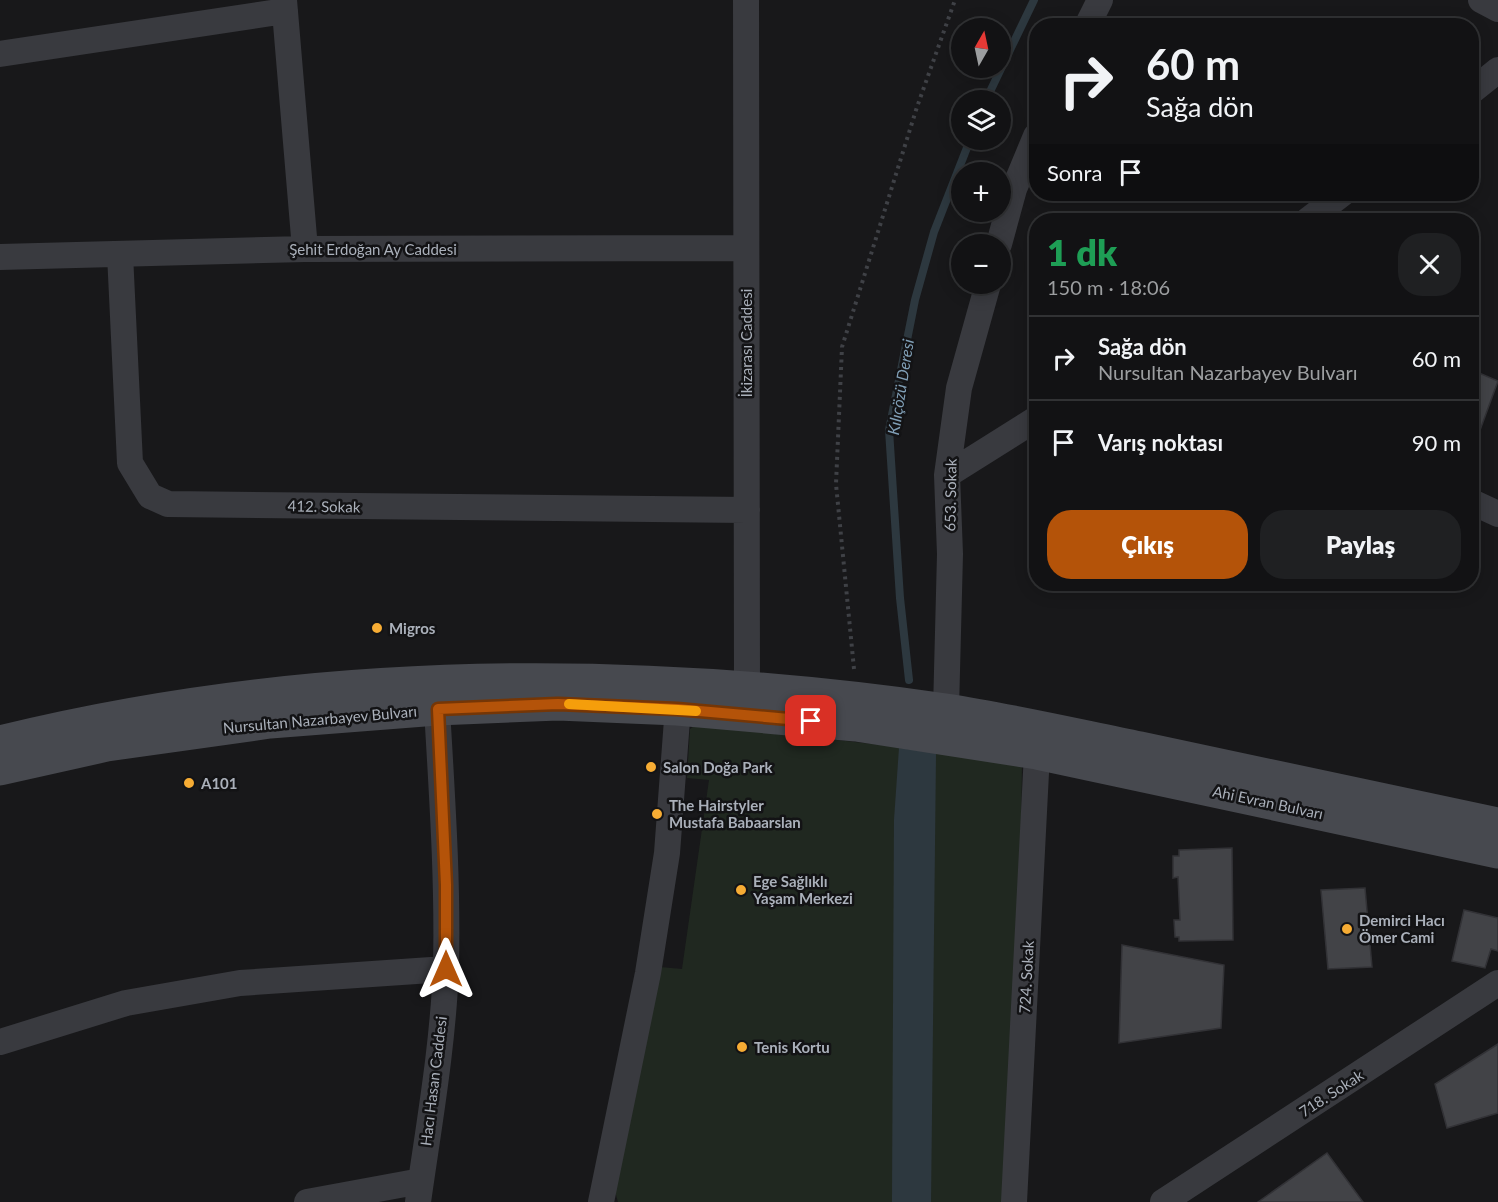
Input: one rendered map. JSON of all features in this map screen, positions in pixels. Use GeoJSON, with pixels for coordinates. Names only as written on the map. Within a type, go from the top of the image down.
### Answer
{"type":"FeatureCollection","features":[{"type":"Feature","properties":{"kind":"main road","name":"Nursultan Nazarbayev Bulvarı"},"geometry":{"type":"LineString","coordinates":[[0,742],[138,714],[241,698],[341,687],[501,678],[679,696],[856,725],[1040,740]]}},
{"type":"Feature","properties":{"kind":"main road","name":"Nursultan Nazarbayev Bulvarı"},"geometry":{"type":"LineString","coordinates":[[0,770],[107,745],[270,722],[438,709],[679,696],[747,687],[946,710]]}},
{"type":"Feature","properties":{"kind":"main road"},"geometry":{"type":"LineString","coordinates":[[946,710],[1040,740]]}},
{"type":"Feature","properties":{"kind":"main road","name":"Ahi Evran Bulvarı"},"geometry":{"type":"LineString","coordinates":[[1040,740],[1498,824]]}},
{"type":"Feature","properties":{"kind":"main road","name":"Ahi Evran Bulvarı"},"geometry":{"type":"LineString","coordinates":[[1040,740],[1498,852]]}},
{"type":"Feature","properties":{"kind":"street","name":"İkizarası Caddesi"},"geometry":{"type":"LineString","coordinates":[[746,0],[747,687]]}},
{"type":"Feature","properties":{"kind":"street"},"geometry":{"type":"LineString","coordinates":[[1091,18],[1100,0]]}},
{"type":"Feature","properties":{"kind":"street"},"geometry":{"type":"LineString","coordinates":[[1481,0],[1498,9]]}},
{"type":"Feature","properties":{"kind":"street"},"geometry":{"type":"LineString","coordinates":[[0,54],[285,5],[305,249]]}},
{"type":"Feature","properties":{"kind":"street"},"geometry":{"type":"LineString","coordinates":[[1479,85],[1498,70]]}},
{"type":"Feature","properties":{"kind":"street"},"geometry":{"type":"LineString","coordinates":[[1002,234],[1014,189],[1029,153]]}},
{"type":"Feature","properties":{"kind":"street"},"geometry":{"type":"LineString","coordinates":[[1317,213],[1333,201]]}},
{"type":"Feature","properties":{"kind":"street","name":"Şehit Erdoğan Ay Caddesi"},"geometry":{"type":"LineString","coordinates":[[0,257],[305,249],[746,248]]}},
{"type":"Feature","properties":{"kind":"street","name":"412. Sokak"},"geometry":{"type":"LineString","coordinates":[[120,254],[130,463],[150,496],[168,504],[747,510]]}},
{"type":"Feature","properties":{"kind":"street","name":"653. Sokak"},"geometry":{"type":"LineString","coordinates":[[946,710],[950,554],[947,475],[959,388],[985,294]]}},
{"type":"Feature","properties":{"kind":"street"},"geometry":{"type":"LineString","coordinates":[[947,475],[1029,423]]}},
{"type":"Feature","properties":{"kind":"street"},"geometry":{"type":"LineString","coordinates":[[1479,505],[1498,514]]}},
{"type":"Feature","properties":{"kind":"street"},"geometry":{"type":"LineString","coordinates":[[601,1202],[648,973],[667,853],[679,696]]}},
{"type":"Feature","properties":{"kind":"street","name":"Hacı Hasan Caddesi"},"geometry":{"type":"LineString","coordinates":[[420,1191],[438,1060],[446,969],[446,885],[438,709]]}},
{"type":"Feature","properties":{"kind":"street","name":"724. Sokak"},"geometry":{"type":"LineString","coordinates":[[1014,1202],[1040,740]]}},
{"type":"Feature","properties":{"kind":"street"},"geometry":{"type":"LineString","coordinates":[[0,1042],[126,1003],[240,983],[446,969]]}},
{"type":"Feature","properties":{"kind":"street","name":"718. Sokak"},"geometry":{"type":"LineString","coordinates":[[1174,1199],[1498,983]]}},
{"type":"Feature","properties":{"kind":"street"},"geometry":{"type":"LineString","coordinates":[[307,1202],[420,1191]]}},
{"type":"Feature","properties":{"kind":"path"},"geometry":{"type":"LineString","coordinates":[[857,700],[836,484],[842,347],[913,118],[955,0]]}},
{"type":"Feature","properties":{"kind":"shaded area"},"geometry":{"type":"Polygon","coordinates":[[[697,724],[1022,761],[1021,839],[1004,1202],[618,1202],[613,1184],[660,967],[682,969],[709,780],[687,778],[690,729],[697,724]]]}},
{"type":"Feature","properties":{"kind":"shaded area"},"geometry":{"type":"Polygon","coordinates":[[[899,748],[936,753],[931,1202],[892,1202],[894,820],[899,748]]]}},
{"type":"Feature","properties":{"kind":"building"},"geometry":{"type":"Polygon","coordinates":[[[1479,373],[1498,381],[1479,433],[1479,373]]]}},
{"type":"Feature","properties":{"kind":"building"},"geometry":{"type":"Polygon","coordinates":[[[1232,848],[1233,940],[1179,941],[1179,937],[1175,937],[1174,920],[1180,920],[1178,877],[1173,878],[1173,856],[1179,856],[1179,850],[1232,848]]]}},
{"type":"Feature","properties":{"kind":"building","name":"Demirci Hacı Ömer Cami"},"geometry":{"type":"Polygon","coordinates":[[[1365,888],[1372,967],[1328,969],[1321,890],[1365,888]]]}},
{"type":"Feature","properties":{"kind":"building"},"geometry":{"type":"Polygon","coordinates":[[[1464,910],[1498,918],[1498,951],[1491,949],[1485,968],[1452,961],[1464,910]]]}},
{"type":"Feature","properties":{"kind":"building"},"geometry":{"type":"Polygon","coordinates":[[[1122,945],[1224,965],[1221,1028],[1119,1043],[1122,945]]]}},
{"type":"Feature","properties":{"kind":"building"},"geometry":{"type":"Polygon","coordinates":[[[1498,1044],[1498,1113],[1447,1128],[1435,1084],[1498,1044]]]}},
{"type":"Feature","properties":{"kind":"building"},"geometry":{"type":"Polygon","coordinates":[[[1327,1153],[1363,1202],[1258,1202],[1327,1153]]]}},
{"type":"Feature","properties":{"kind":"waterway","name":"Kılıçözü Deresi"},"geometry":{"type":"LineString","coordinates":[[991,90],[1034,0]]}},
{"type":"Feature","properties":{"kind":"waterway","name":"Kılıçözü Deresi"},"geometry":{"type":"LineString","coordinates":[[909,680],[900,598],[889,430],[915,300],[934,232],[966,150]]}},
{"type":"Feature","properties":{"kind":"slow traffic"},"geometry":{"type":"LineString","coordinates":[[569,704],[696,711]]}},
{"type":"Feature","properties":{"kind":"place","name":"Migros"},"geometry":{"type":"Point","coordinates":[377,628]}},
{"type":"Feature","properties":{"kind":"place","name":"Salon Doğa Park"},"geometry":{"type":"Point","coordinates":[651,767]}},
{"type":"Feature","properties":{"kind":"place","name":"A101"},"geometry":{"type":"Point","coordinates":[189,783]}},
{"type":"Feature","properties":{"kind":"place","name":"The Hairstyler Mustafa Babaarslan"},"geometry":{"type":"Point","coordinates":[657,814]}},
{"type":"Feature","properties":{"kind":"place","name":"Ege Sağlıklı Yaşam Merkezi"},"geometry":{"type":"Point","coordinates":[741,890]}},
{"type":"Feature","properties":{"kind":"place","name":"Demirci Hacı Ömer Cami"},"geometry":{"type":"Point","coordinates":[1347,929]}},
{"type":"Feature","properties":{"kind":"place","name":"Tenis Kortu"},"geometry":{"type":"Point","coordinates":[742,1047]}},
{"type":"Feature","properties":{"kind":"route"},"geometry":{"type":"LineString","coordinates":[[446,969],[446,885],[438,709],[558,704],[677,709],[811,721]]}}]}
